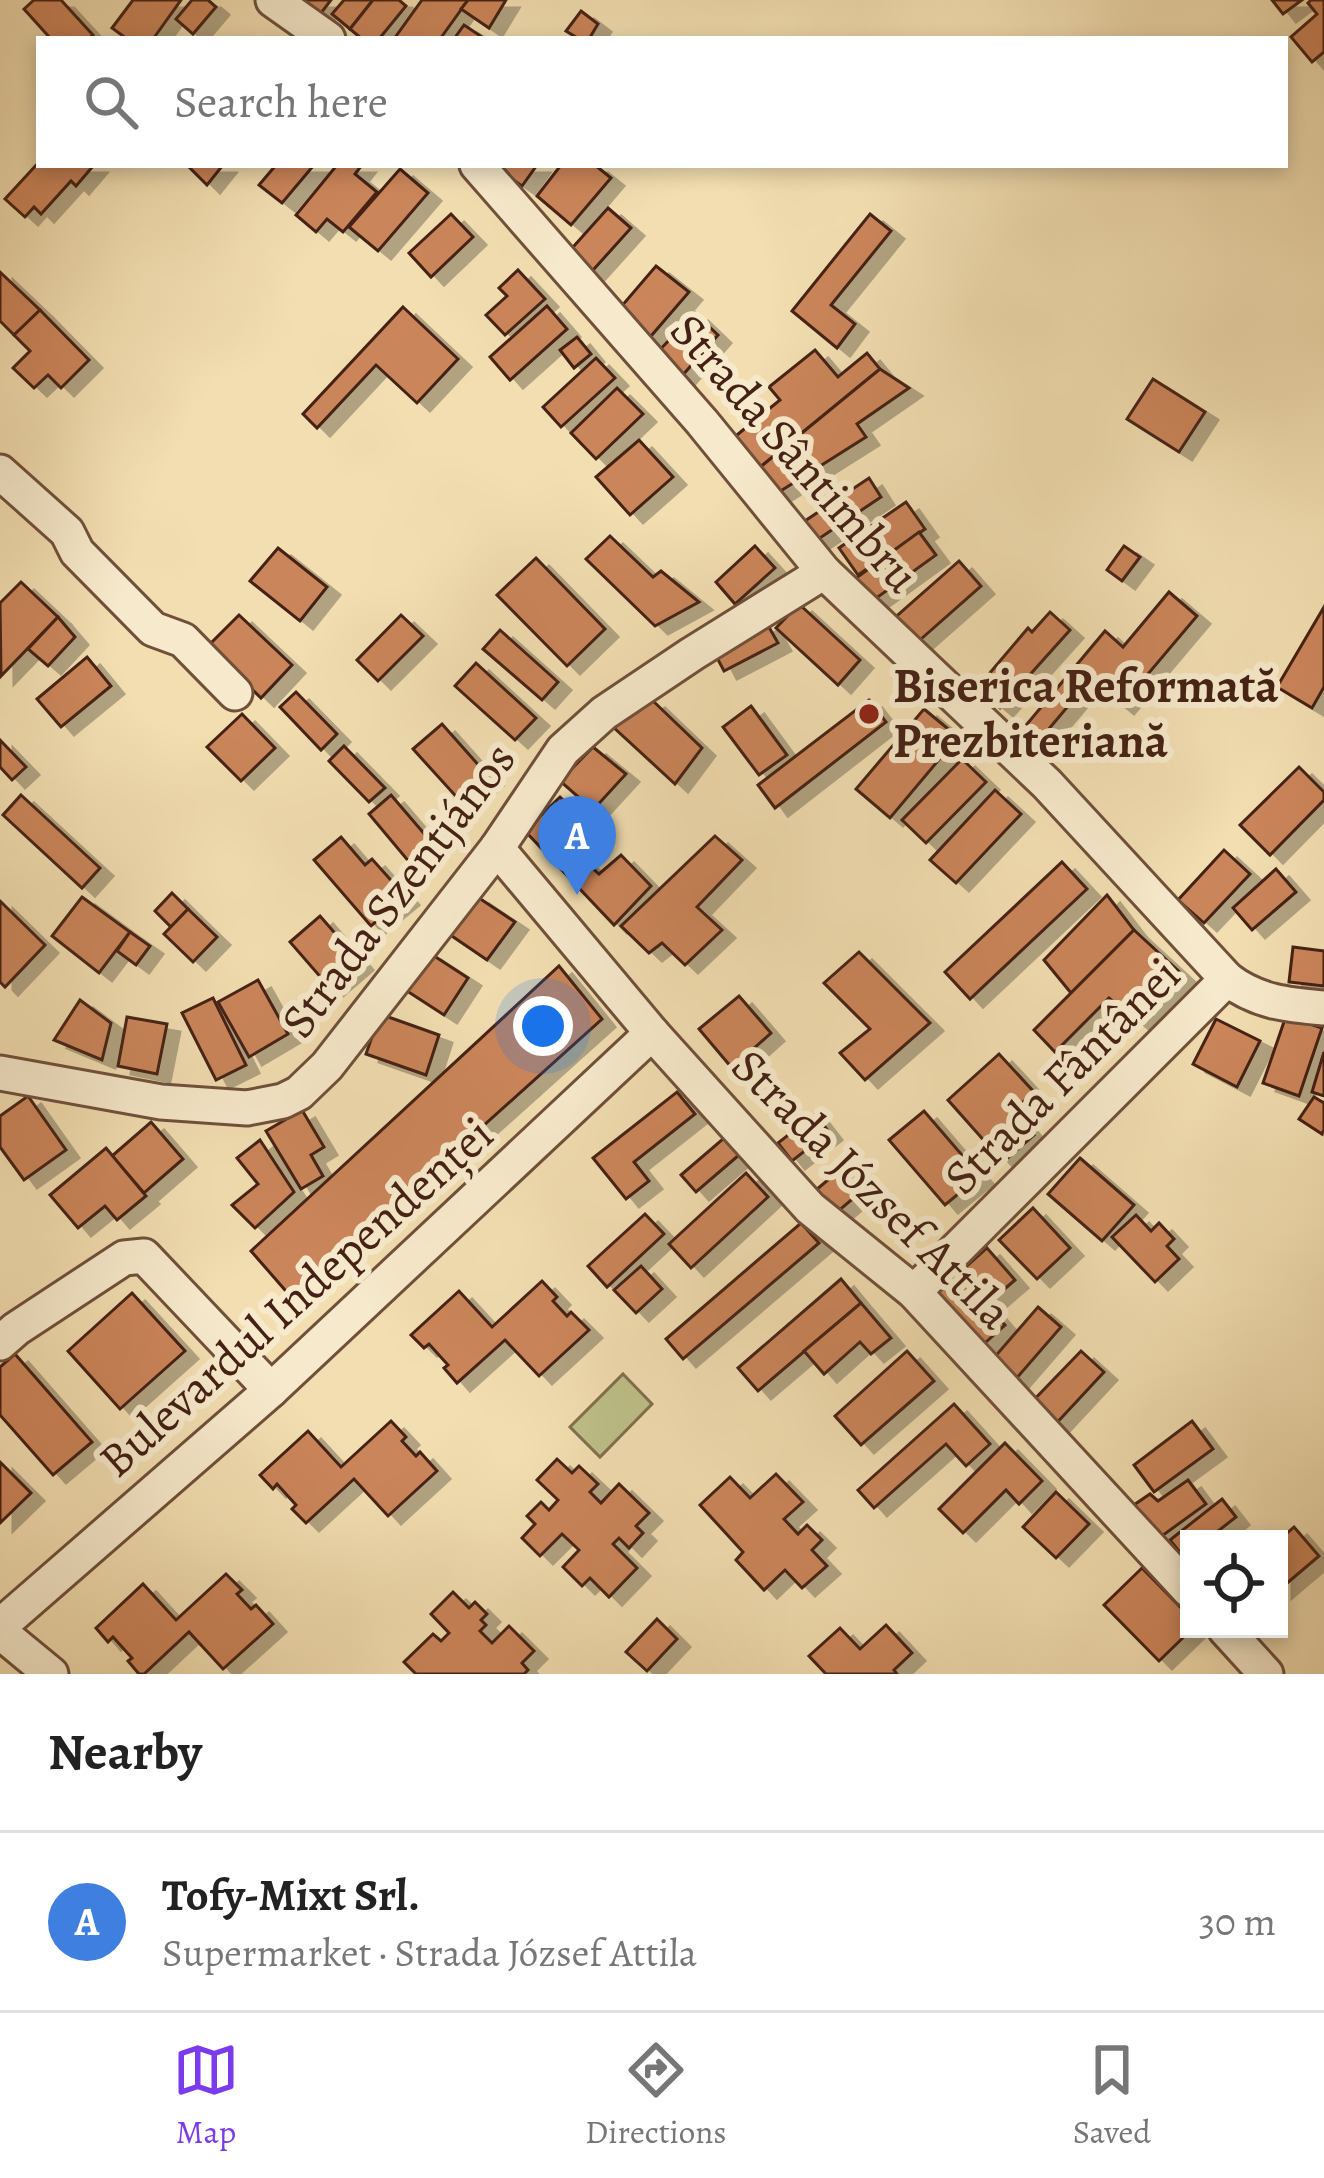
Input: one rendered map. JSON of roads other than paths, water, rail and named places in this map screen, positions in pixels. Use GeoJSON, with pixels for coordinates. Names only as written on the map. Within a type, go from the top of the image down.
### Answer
{"type":"FeatureCollection","features":[{"type":"Feature","properties":{"kind":"street"},"geometry":{"type":"LineString","coordinates":[[273,0],[324,36]]}},
{"type":"Feature","properties":{"kind":"street","name":"Strada Sântimbru"},"geometry":{"type":"LineString","coordinates":[[480,168],[686,404],[824,572],[1047,784],[1227,980],[1268,1002],[1324,1008]]}},
{"type":"Feature","properties":{"kind":"street"},"geometry":{"type":"LineString","coordinates":[[0,472],[67,532],[77,552],[153,629],[183,640],[235,693]]}},
{"type":"Feature","properties":{"kind":"street","name":"Strada Szentjános"},"geometry":{"type":"LineString","coordinates":[[0,1072],[161,1102],[247,1108],[284,1101],[328,1066],[496,848],[563,750],[604,713],[824,572]]}},
{"type":"Feature","properties":{"kind":"street","name":"Strada József Attila"},"geometry":{"type":"LineString","coordinates":[[496,848],[652,1033],[810,1208],[914,1292],[1180,1580]]}},
{"type":"Feature","properties":{"kind":"street","name":"Strada Fântânei"},"geometry":{"type":"LineString","coordinates":[[914,1292],[1227,980]]}},
{"type":"Feature","properties":{"kind":"street","name":"Bulevardul Independenței"},"geometry":{"type":"LineString","coordinates":[[0,1629],[271,1390],[652,1033]]}},
{"type":"Feature","properties":{"kind":"street"},"geometry":{"type":"LineString","coordinates":[[0,1343],[124,1258],[144,1256],[271,1390]]}},
{"type":"Feature","properties":{"kind":"street"},"geometry":{"type":"LineString","coordinates":[[0,1629],[51,1674]]}},
{"type":"Feature","properties":{"kind":"street"},"geometry":{"type":"LineString","coordinates":[[1233,1638],[1266,1674]]}},
{"type":"Feature","properties":{"kind":"place","name":"Biserica Reformată Prezbiteriană"},"geometry":{"type":"Point","coordinates":[869,714]}},
{"type":"Feature","properties":{"kind":"place","name":"Tofy-Mixt Srl."},"geometry":{"type":"Point","coordinates":[577,895]}}]}
